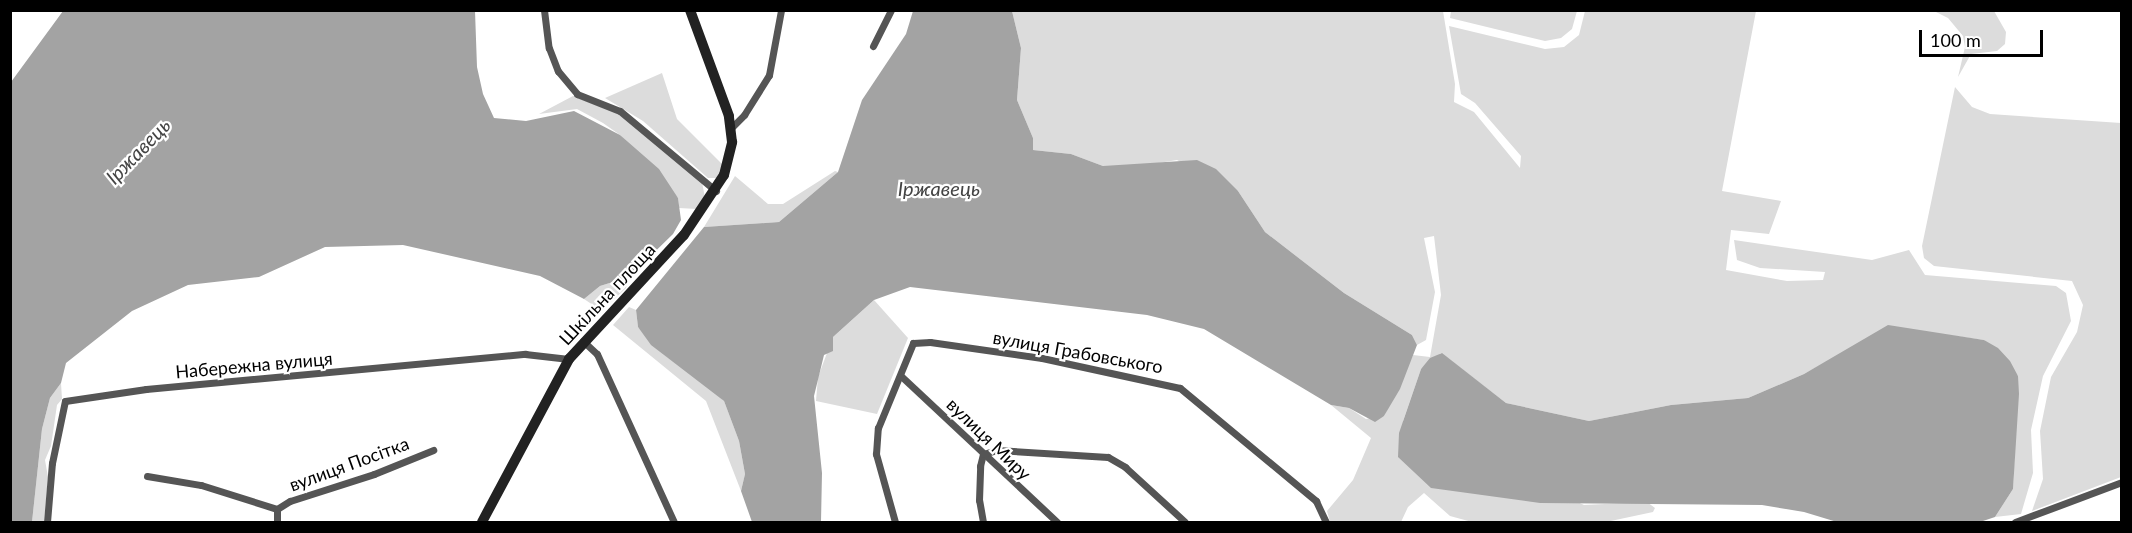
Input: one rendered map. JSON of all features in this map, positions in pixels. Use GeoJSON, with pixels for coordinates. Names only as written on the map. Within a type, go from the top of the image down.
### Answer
{"type":"FeatureCollection","features":[{"type":"Feature","properties":{"kind":"street"},"geometry":{"type":"LineString","coordinates":[[544,10],[549,48],[558,71],[577,94],[620,111],[716,191]]}},
{"type":"Feature","properties":{"kind":"street"},"geometry":{"type":"LineString","coordinates":[[690,10],[730,129],[744,115],[769,75],[781,10]]}},
{"type":"Feature","properties":{"kind":"street"},"geometry":{"type":"LineString","coordinates":[[873,46],[891,10]]}},
{"type":"Feature","properties":{"kind":"street","name":"Шкільна площа"},"geometry":{"type":"LineString","coordinates":[[482,522],[569,359],[583,341],[684,235],[716,191],[728,167],[730,129]]}},
{"type":"Feature","properties":{"kind":"street"},"geometry":{"type":"LineString","coordinates":[[583,341],[597,354],[674,522]]}},
{"type":"Feature","properties":{"kind":"street","name":"вулиця Грабовського"},"geometry":{"type":"LineString","coordinates":[[901,376],[913,343],[930,342],[1041,358],[1180,388],[1316,501],[1326,522]]}},
{"type":"Feature","properties":{"kind":"street","name":"Набережна вулиця"},"geometry":{"type":"LineString","coordinates":[[47,522],[52,463],[65,401],[146,389],[525,354],[569,359]]}},
{"type":"Feature","properties":{"kind":"street"},"geometry":{"type":"LineString","coordinates":[[895,522],[876,454],[885,402],[901,376]]}},
{"type":"Feature","properties":{"kind":"street","name":"вулиця Миру"},"geometry":{"type":"LineString","coordinates":[[901,376],[1057,522]]}},
{"type":"Feature","properties":{"kind":"street","name":"вулиця Посітка"},"geometry":{"type":"LineString","coordinates":[[147,476],[201,485],[277,509],[290,501],[374,474],[433,450]]}},
{"type":"Feature","properties":{"kind":"street"},"geometry":{"type":"LineString","coordinates":[[983,522],[978,483],[983,454],[1019,450],[1108,457],[1125,467],[1185,522]]}},
{"type":"Feature","properties":{"kind":"street"},"geometry":{"type":"LineString","coordinates":[[2015,522],[2121,482]]}},
{"type":"Feature","properties":{"kind":"street","name":"вулиця Посітка"},"geometry":{"type":"LineString","coordinates":[[277,509],[277,522]]}},
{"type":"Feature","properties":{"kind":"shaded area"},"geometry":{"type":"Polygon","coordinates":[[[1451,10],[1577,11],[1572,29],[1561,38],[1545,41],[1450,18],[1451,10]]]}},
{"type":"Feature","properties":{"kind":"shaded area"},"geometry":{"type":"Polygon","coordinates":[[[1012,11],[1443,11],[1455,84],[1454,102],[1474,112],[1520,168],[1521,156],[1475,103],[1461,94],[1449,26],[1545,49],[1564,47],[1579,35],[1585,11],[1756,11],[1722,191],[1781,201],[1769,234],[1731,230],[1726,270],[1787,281],[1823,280],[1825,272],[1760,268],[1737,260],[1734,240],[1872,260],[1909,250],[1925,275],[2056,286],[2066,293],[2071,321],[2043,376],[2031,430],[2033,473],[2021,514],[1995,517],[2013,489],[2018,376],[1984,340],[1919,331],[1851,348],[1804,374],[1748,398],[1671,405],[1589,421],[1506,403],[1441,353],[1421,369],[1403,421],[1584,505],[1647,502],[1655,508],[1653,512],[1606,522],[1472,522],[1450,516],[1424,493],[1408,507],[1401,522],[1330,522],[1327,511],[1353,480],[1371,438],[1331,405],[1349,408],[1366,419],[1384,416],[1413,355],[1430,357],[1441,295],[1434,236],[1424,238],[1435,292],[1426,340],[1417,345],[1412,335],[1344,293],[1265,232],[1238,191],[1177,160],[1134,167],[1103,166],[1071,154],[1033,150],[1033,138],[1017,100],[1021,48],[1012,11]]]}},
{"type":"Feature","properties":{"kind":"shaded area"},"geometry":{"type":"Polygon","coordinates":[[[1934,11],[1994,11],[2006,32],[2005,44],[1997,51],[1971,54],[1958,77],[1965,47],[1963,36],[1948,18],[1934,11]]]}},
{"type":"Feature","properties":{"kind":"shaded area"},"geometry":{"type":"Polygon","coordinates":[[[662,73],[677,119],[723,165],[719,178],[708,178],[643,121],[605,98],[662,73]]]}},
{"type":"Feature","properties":{"kind":"shaded area"},"geometry":{"type":"Polygon","coordinates":[[[1955,87],[1972,107],[1990,114],[2121,123],[2121,477],[2032,511],[2043,479],[2040,431],[2051,377],[2077,332],[2083,305],[2072,281],[1934,266],[1924,258],[1922,246],[1955,87]]]}},
{"type":"Feature","properties":{"kind":"shaded area"},"geometry":{"type":"Polygon","coordinates":[[[573,96],[622,115],[702,182],[705,198],[697,209],[679,208],[678,198],[620,135],[603,123],[577,109],[539,114],[573,96]]]}},
{"type":"Feature","properties":{"kind":"shaded area"},"geometry":{"type":"Polygon","coordinates":[[[835,171],[838,172],[779,222],[704,227],[735,176],[768,204],[783,204],[835,171]]]}},
{"type":"Feature","properties":{"kind":"shaded area"},"geometry":{"type":"Polygon","coordinates":[[[629,277],[626,288],[602,311],[584,299],[600,286],[629,277]]]}},
{"type":"Feature","properties":{"kind":"shaded area"},"geometry":{"type":"Polygon","coordinates":[[[874,300],[908,338],[877,414],[816,401],[818,377],[833,337],[874,300]]]}},
{"type":"Feature","properties":{"kind":"shaded area"},"geometry":{"type":"Polygon","coordinates":[[[629,307],[636,310],[638,327],[667,357],[704,382],[724,401],[739,441],[745,474],[741,491],[706,401],[613,325],[629,307]]]}},
{"type":"Feature","properties":{"kind":"shaded area"},"geometry":{"type":"Polygon","coordinates":[[[61,383],[62,399],[57,405],[51,446],[45,460],[48,477],[44,522],[32,522],[42,429],[50,398],[61,383]]]}},
{"type":"Feature","properties":{"kind":"water"},"geometry":{"type":"Polygon","coordinates":[[[63,11],[475,11],[477,67],[483,94],[494,118],[526,121],[574,111],[620,135],[659,169],[678,198],[681,220],[673,234],[629,277],[600,286],[584,299],[540,276],[403,245],[325,247],[259,277],[188,285],[132,311],[66,363],[61,383],[50,398],[42,429],[32,522],[11,522],[11,82],[63,11]]]}},
{"type":"Feature","properties":{"kind":"water","name":"Іржавець"},"geometry":{"type":"Polygon","coordinates":[[[913,11],[1012,11],[1021,48],[1017,100],[1033,138],[1033,150],[1071,154],[1103,166],[1197,160],[1216,169],[1238,191],[1265,232],[1344,293],[1412,335],[1417,345],[1400,389],[1384,416],[1375,422],[1349,408],[1331,405],[1204,329],[1147,315],[910,287],[874,300],[833,337],[833,351],[824,355],[814,396],[822,473],[821,522],[752,522],[741,491],[745,474],[739,441],[724,401],[651,345],[638,327],[636,310],[704,227],[779,222],[838,172],[862,100],[906,34],[913,11]]]}},
{"type":"Feature","properties":{"kind":"water"},"geometry":{"type":"Polygon","coordinates":[[[1888,325],[1984,340],[1998,348],[2010,361],[2018,376],[2019,394],[2013,489],[1995,517],[1980,522],[1837,522],[1804,512],[1762,505],[1540,503],[1431,488],[1398,457],[1399,433],[1421,369],[1430,358],[1442,353],[1506,403],[1589,421],[1671,405],[1748,398],[1804,374],[1888,325]]]}}]}
